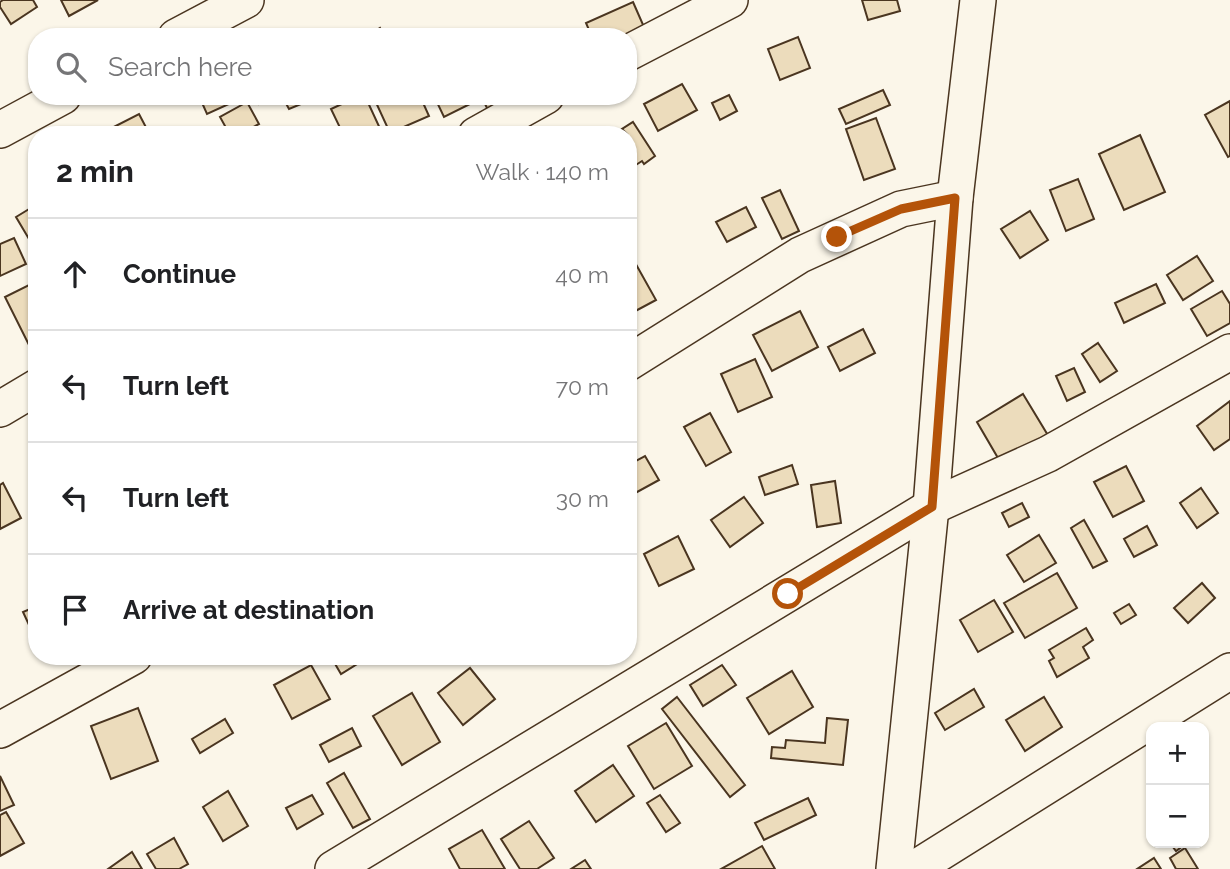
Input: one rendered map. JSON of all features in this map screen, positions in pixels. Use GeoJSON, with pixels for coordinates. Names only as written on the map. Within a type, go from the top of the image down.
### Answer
{"type":"FeatureCollection","features":[{"type":"Feature","properties":{"kind":"street"},"geometry":{"type":"LineString","coordinates":[[193,28],[246,0]]}},
{"type":"Feature","properties":{"kind":"street"},"geometry":{"type":"LineString","coordinates":[[637,48],[730,0]]}},
{"type":"Feature","properties":{"kind":"street"},"geometry":{"type":"LineString","coordinates":[[894,869],[932,507],[955,198],[978,0]]}},
{"type":"Feature","properties":{"kind":"street"},"geometry":{"type":"LineString","coordinates":[[0,130],[46,105]]}},
{"type":"Feature","properties":{"kind":"street"},"geometry":{"type":"LineString","coordinates":[[492,126],[530,105]]}},
{"type":"Feature","properties":{"kind":"street"},"geometry":{"type":"LineString","coordinates":[[637,357],[800,255],[901,209],[955,198]]}},
{"type":"Feature","properties":{"kind":"street"},"geometry":{"type":"LineString","coordinates":[[333,869],[932,507],[1048,454],[1230,352]]}},
{"type":"Feature","properties":{"kind":"street"},"geometry":{"type":"LineString","coordinates":[[0,409],[28,392]]}},
{"type":"Feature","properties":{"kind":"street"},"geometry":{"type":"LineString","coordinates":[[0,730],[118,665]]}},
{"type":"Feature","properties":{"kind":"street"},"geometry":{"type":"LineString","coordinates":[[914,869],[1230,671]]}},
{"type":"Feature","properties":{"kind":"building"},"geometry":{"type":"Polygon","coordinates":[[[3,0],[33,0],[37,7],[11,24],[0,7],[3,0]]]}},
{"type":"Feature","properties":{"kind":"building"},"geometry":{"type":"Polygon","coordinates":[[[61,0],[98,0],[69,16],[61,0]]]}},
{"type":"Feature","properties":{"kind":"building"},"geometry":{"type":"Polygon","coordinates":[[[862,0],[897,0],[900,11],[868,20],[862,0]]]}},
{"type":"Feature","properties":{"kind":"building"},"geometry":{"type":"Polygon","coordinates":[[[633,2],[644,27],[637,30],[637,28],[588,28],[586,23],[633,2]]]}},
{"type":"Feature","properties":{"kind":"building"},"geometry":{"type":"Polygon","coordinates":[[[798,37],[810,68],[780,80],[768,49],[798,37]]]}},
{"type":"Feature","properties":{"kind":"building"},"geometry":{"type":"Polygon","coordinates":[[[682,84],[697,110],[658,131],[644,104],[682,84]]]}},
{"type":"Feature","properties":{"kind":"building"},"geometry":{"type":"Polygon","coordinates":[[[883,90],[890,105],[846,124],[839,109],[883,90]]]}},
{"type":"Feature","properties":{"kind":"building"},"geometry":{"type":"Polygon","coordinates":[[[729,95],[737,111],[720,120],[712,103],[729,95]]]}},
{"type":"Feature","properties":{"kind":"building"},"geometry":{"type":"Polygon","coordinates":[[[1230,101],[1230,156],[1228,157],[1205,115],[1230,101]]]}},
{"type":"Feature","properties":{"kind":"building"},"geometry":{"type":"Polygon","coordinates":[[[203,105],[227,105],[207,114],[203,105]]]}},
{"type":"Feature","properties":{"kind":"building"},"geometry":{"type":"Polygon","coordinates":[[[242,105],[249,105],[259,124],[225,126],[220,117],[242,105]]]}},
{"type":"Feature","properties":{"kind":"building"},"geometry":{"type":"Polygon","coordinates":[[[340,105],[369,105],[379,126],[339,126],[331,109],[340,105]]]}},
{"type":"Feature","properties":{"kind":"building"},"geometry":{"type":"Polygon","coordinates":[[[377,105],[424,105],[429,116],[406,126],[387,126],[377,105]]]}},
{"type":"Feature","properties":{"kind":"building"},"geometry":{"type":"Polygon","coordinates":[[[438,105],[468,105],[444,117],[438,105]]]}},
{"type":"Feature","properties":{"kind":"building"},"geometry":{"type":"Polygon","coordinates":[[[486,105],[512,105],[512,106],[491,116],[486,105]]]}},
{"type":"Feature","properties":{"kind":"building"},"geometry":{"type":"Polygon","coordinates":[[[139,114],[145,126],[116,126],[139,114]]]}},
{"type":"Feature","properties":{"kind":"building"},"geometry":{"type":"Polygon","coordinates":[[[876,118],[895,169],[864,180],[846,129],[876,118]]]}},
{"type":"Feature","properties":{"kind":"building"},"geometry":{"type":"Polygon","coordinates":[[[637,128],[655,156],[644,164],[642,161],[637,164],[637,128]]]}},
{"type":"Feature","properties":{"kind":"building"},"geometry":{"type":"Polygon","coordinates":[[[1140,135],[1165,192],[1124,210],[1099,154],[1140,135]]]}},
{"type":"Feature","properties":{"kind":"building"},"geometry":{"type":"Polygon","coordinates":[[[1078,179],[1094,219],[1066,231],[1050,190],[1078,179]]]}},
{"type":"Feature","properties":{"kind":"building"},"geometry":{"type":"Polygon","coordinates":[[[780,190],[799,231],[782,239],[762,198],[780,190]]]}},
{"type":"Feature","properties":{"kind":"building"},"geometry":{"type":"Polygon","coordinates":[[[746,207],[756,227],[727,242],[716,222],[746,207]]]}},
{"type":"Feature","properties":{"kind":"building"},"geometry":{"type":"Polygon","coordinates":[[[28,210],[28,237],[16,217],[28,210]]]}},
{"type":"Feature","properties":{"kind":"building"},"geometry":{"type":"Polygon","coordinates":[[[1030,211],[1048,240],[1020,258],[1001,229],[1030,211]]]}},
{"type":"Feature","properties":{"kind":"building"},"geometry":{"type":"Polygon","coordinates":[[[14,238],[26,264],[0,276],[0,244],[14,238]]]}},
{"type":"Feature","properties":{"kind":"building"},"geometry":{"type":"Polygon","coordinates":[[[1197,256],[1213,281],[1183,300],[1167,275],[1197,256]]]}},
{"type":"Feature","properties":{"kind":"building"},"geometry":{"type":"Polygon","coordinates":[[[637,266],[656,300],[637,310],[637,266]]]}},
{"type":"Feature","properties":{"kind":"building"},"geometry":{"type":"Polygon","coordinates":[[[1156,284],[1165,303],[1124,323],[1115,303],[1156,284]]]}},
{"type":"Feature","properties":{"kind":"building"},"geometry":{"type":"Polygon","coordinates":[[[28,286],[28,343],[5,297],[28,286]]]}},
{"type":"Feature","properties":{"kind":"building"},"geometry":{"type":"Polygon","coordinates":[[[1222,291],[1230,304],[1230,323],[1207,336],[1191,309],[1222,291]]]}},
{"type":"Feature","properties":{"kind":"building"},"geometry":{"type":"Polygon","coordinates":[[[800,311],[818,347],[772,371],[753,335],[800,311]]]}},
{"type":"Feature","properties":{"kind":"building"},"geometry":{"type":"Polygon","coordinates":[[[863,329],[875,353],[840,371],[828,347],[863,329]]]}},
{"type":"Feature","properties":{"kind":"building"},"geometry":{"type":"Polygon","coordinates":[[[1098,343],[1117,371],[1100,382],[1082,354],[1098,343]]]}},
{"type":"Feature","properties":{"kind":"building"},"geometry":{"type":"Polygon","coordinates":[[[755,359],[772,397],[738,412],[721,374],[755,359]]]}},
{"type":"Feature","properties":{"kind":"building"},"geometry":{"type":"Polygon","coordinates":[[[1074,368],[1085,392],[1067,401],[1056,376],[1074,368]]]}},
{"type":"Feature","properties":{"kind":"building"},"geometry":{"type":"Polygon","coordinates":[[[1023,394],[1052,442],[1005,470],[977,422],[1023,394]]]}},
{"type":"Feature","properties":{"kind":"building"},"geometry":{"type":"Polygon","coordinates":[[[1230,401],[1230,439],[1214,450],[1197,426],[1230,401]]]}},
{"type":"Feature","properties":{"kind":"building"},"geometry":{"type":"Polygon","coordinates":[[[710,413],[731,452],[706,466],[684,427],[710,413]]]}},
{"type":"Feature","properties":{"kind":"building"},"geometry":{"type":"Polygon","coordinates":[[[645,456],[659,480],[637,492],[637,460],[645,456]]]}},
{"type":"Feature","properties":{"kind":"building"},"geometry":{"type":"Polygon","coordinates":[[[792,465],[798,484],[765,495],[759,477],[792,465]]]}},
{"type":"Feature","properties":{"kind":"building"},"geometry":{"type":"Polygon","coordinates":[[[1126,466],[1144,501],[1113,517],[1094,482],[1126,466]]]}},
{"type":"Feature","properties":{"kind":"building"},"geometry":{"type":"Polygon","coordinates":[[[835,481],[841,523],[817,527],[811,485],[835,481]]]}},
{"type":"Feature","properties":{"kind":"building"},"geometry":{"type":"Polygon","coordinates":[[[3,483],[21,518],[0,529],[0,485],[3,483]]]}},
{"type":"Feature","properties":{"kind":"building"},"geometry":{"type":"Polygon","coordinates":[[[1201,488],[1218,513],[1197,528],[1180,503],[1201,488]]]}},
{"type":"Feature","properties":{"kind":"building"},"geometry":{"type":"Polygon","coordinates":[[[744,497],[763,523],[730,547],[711,520],[744,497]]]}},
{"type":"Feature","properties":{"kind":"building"},"geometry":{"type":"Polygon","coordinates":[[[1022,503],[1029,517],[1009,527],[1002,513],[1022,503]]]}},
{"type":"Feature","properties":{"kind":"building"},"geometry":{"type":"Polygon","coordinates":[[[1084,520],[1107,561],[1093,568],[1071,528],[1084,520]]]}},
{"type":"Feature","properties":{"kind":"building"},"geometry":{"type":"Polygon","coordinates":[[[1147,526],[1157,545],[1134,557],[1124,539],[1147,526]]]}},
{"type":"Feature","properties":{"kind":"building"},"geometry":{"type":"Polygon","coordinates":[[[1039,535],[1056,563],[1024,582],[1007,555],[1039,535]]]}},
{"type":"Feature","properties":{"kind":"building"},"geometry":{"type":"Polygon","coordinates":[[[678,536],[694,569],[659,586],[644,554],[678,536]]]}},
{"type":"Feature","properties":{"kind":"building"},"geometry":{"type":"Polygon","coordinates":[[[1057,573],[1077,608],[1025,638],[1004,603],[1057,573]]]}},
{"type":"Feature","properties":{"kind":"building"},"geometry":{"type":"Polygon","coordinates":[[[1202,583],[1215,598],[1188,623],[1174,608],[1202,583]]]}},
{"type":"Feature","properties":{"kind":"building"},"geometry":{"type":"Polygon","coordinates":[[[994,600],[1013,632],[978,652],[960,620],[994,600]]]}},
{"type":"Feature","properties":{"kind":"building"},"geometry":{"type":"Polygon","coordinates":[[[1129,604],[1136,615],[1121,624],[1114,613],[1129,604]]]}},
{"type":"Feature","properties":{"kind":"building"},"geometry":{"type":"Polygon","coordinates":[[[28,610],[28,623],[23,612],[28,610]]]}},
{"type":"Feature","properties":{"kind":"building"},"geometry":{"type":"Polygon","coordinates":[[[1086,628],[1093,640],[1083,647],[1089,658],[1057,677],[1049,661],[1054,658],[1049,650],[1086,628]]]}},
{"type":"Feature","properties":{"kind":"building"},"geometry":{"type":"Polygon","coordinates":[[[311,665],[330,699],[292,719],[274,685],[311,665]]]}},
{"type":"Feature","properties":{"kind":"building"},"geometry":{"type":"Polygon","coordinates":[[[336,665],[356,665],[341,674],[336,665]]]}},
{"type":"Feature","properties":{"kind":"building"},"geometry":{"type":"Polygon","coordinates":[[[722,665],[736,685],[703,706],[690,685],[722,665]]]}},
{"type":"Feature","properties":{"kind":"building"},"geometry":{"type":"Polygon","coordinates":[[[470,668],[495,699],[463,725],[438,693],[470,668]]]}},
{"type":"Feature","properties":{"kind":"building"},"geometry":{"type":"Polygon","coordinates":[[[792,671],[813,707],[769,734],[747,698],[792,671]]]}},
{"type":"Feature","properties":{"kind":"building"},"geometry":{"type":"Polygon","coordinates":[[[974,689],[984,707],[945,730],[935,713],[974,689]]]}},
{"type":"Feature","properties":{"kind":"building"},"geometry":{"type":"Polygon","coordinates":[[[412,693],[440,742],[402,765],[373,716],[412,693]]]}},
{"type":"Feature","properties":{"kind":"building"},"geometry":{"type":"Polygon","coordinates":[[[677,697],[745,785],[730,797],[662,709],[677,697]]]}},
{"type":"Feature","properties":{"kind":"building"},"geometry":{"type":"Polygon","coordinates":[[[1044,697],[1062,727],[1025,751],[1006,720],[1044,697]]]}},
{"type":"Feature","properties":{"kind":"building"},"geometry":{"type":"Polygon","coordinates":[[[138,708],[158,761],[111,779],[91,726],[138,708]]]}},
{"type":"Feature","properties":{"kind":"building"},"geometry":{"type":"Polygon","coordinates":[[[827,718],[848,720],[843,765],[771,758],[772,747],[785,748],[786,740],[825,743],[827,718]]]}},
{"type":"Feature","properties":{"kind":"building"},"geometry":{"type":"Polygon","coordinates":[[[225,719],[233,733],[200,753],[192,739],[225,719]]]}},
{"type":"Feature","properties":{"kind":"building"},"geometry":{"type":"Polygon","coordinates":[[[666,723],[692,766],[654,789],[628,746],[666,723]]]}},
{"type":"Feature","properties":{"kind":"building"},"geometry":{"type":"Polygon","coordinates":[[[352,728],[361,746],[329,762],[320,745],[352,728]]]}},
{"type":"Feature","properties":{"kind":"building"},"geometry":{"type":"Polygon","coordinates":[[[613,765],[634,796],[596,822],[575,791],[613,765]]]}},
{"type":"Feature","properties":{"kind":"building"},"geometry":{"type":"Polygon","coordinates":[[[344,773],[370,819],[353,828],[327,783],[344,773]]]}},
{"type":"Feature","properties":{"kind":"building"},"geometry":{"type":"Polygon","coordinates":[[[0,776],[14,805],[0,811],[0,776]]]}},
{"type":"Feature","properties":{"kind":"building"},"geometry":{"type":"Polygon","coordinates":[[[228,791],[248,826],[223,841],[203,807],[228,791]]]}},
{"type":"Feature","properties":{"kind":"building"},"geometry":{"type":"Polygon","coordinates":[[[312,795],[323,814],[297,829],[286,808],[312,795]]]}},
{"type":"Feature","properties":{"kind":"building"},"geometry":{"type":"Polygon","coordinates":[[[660,795],[680,823],[666,832],[647,803],[660,795]]]}},
{"type":"Feature","properties":{"kind":"building"},"geometry":{"type":"Polygon","coordinates":[[[808,798],[816,815],[764,840],[755,823],[808,798]]]}},
{"type":"Feature","properties":{"kind":"building"},"geometry":{"type":"Polygon","coordinates":[[[6,812],[24,843],[0,856],[0,815],[6,812]]]}},
{"type":"Feature","properties":{"kind":"building"},"geometry":{"type":"Polygon","coordinates":[[[529,821],[554,858],[537,869],[520,869],[501,839],[529,821]]]}},
{"type":"Feature","properties":{"kind":"building"},"geometry":{"type":"Polygon","coordinates":[[[482,830],[505,869],[460,869],[449,849],[482,830]]]}},
{"type":"Feature","properties":{"kind":"building"},"geometry":{"type":"Polygon","coordinates":[[[174,838],[188,864],[179,869],[156,869],[147,854],[174,838]]]}},
{"type":"Feature","properties":{"kind":"building"},"geometry":{"type":"Polygon","coordinates":[[[762,846],[775,869],[721,869],[762,846]]]}},
{"type":"Feature","properties":{"kind":"building"},"geometry":{"type":"Polygon","coordinates":[[[1185,848],[1198,869],[1176,869],[1170,858],[1185,848]]]}},
{"type":"Feature","properties":{"kind":"building"},"geometry":{"type":"Polygon","coordinates":[[[132,852],[142,869],[108,869],[132,852]]]}},
{"type":"Feature","properties":{"kind":"building"},"geometry":{"type":"Polygon","coordinates":[[[1154,858],[1161,869],[1137,869],[1154,858]]]}},
{"type":"Feature","properties":{"kind":"building"},"geometry":{"type":"Polygon","coordinates":[[[585,860],[591,869],[571,869],[585,860]]]}},
{"type":"Feature","properties":{"kind":"route"},"geometry":{"type":"LineString","coordinates":[[788,594],[932,507],[955,198],[901,209],[837,237]]}}]}
